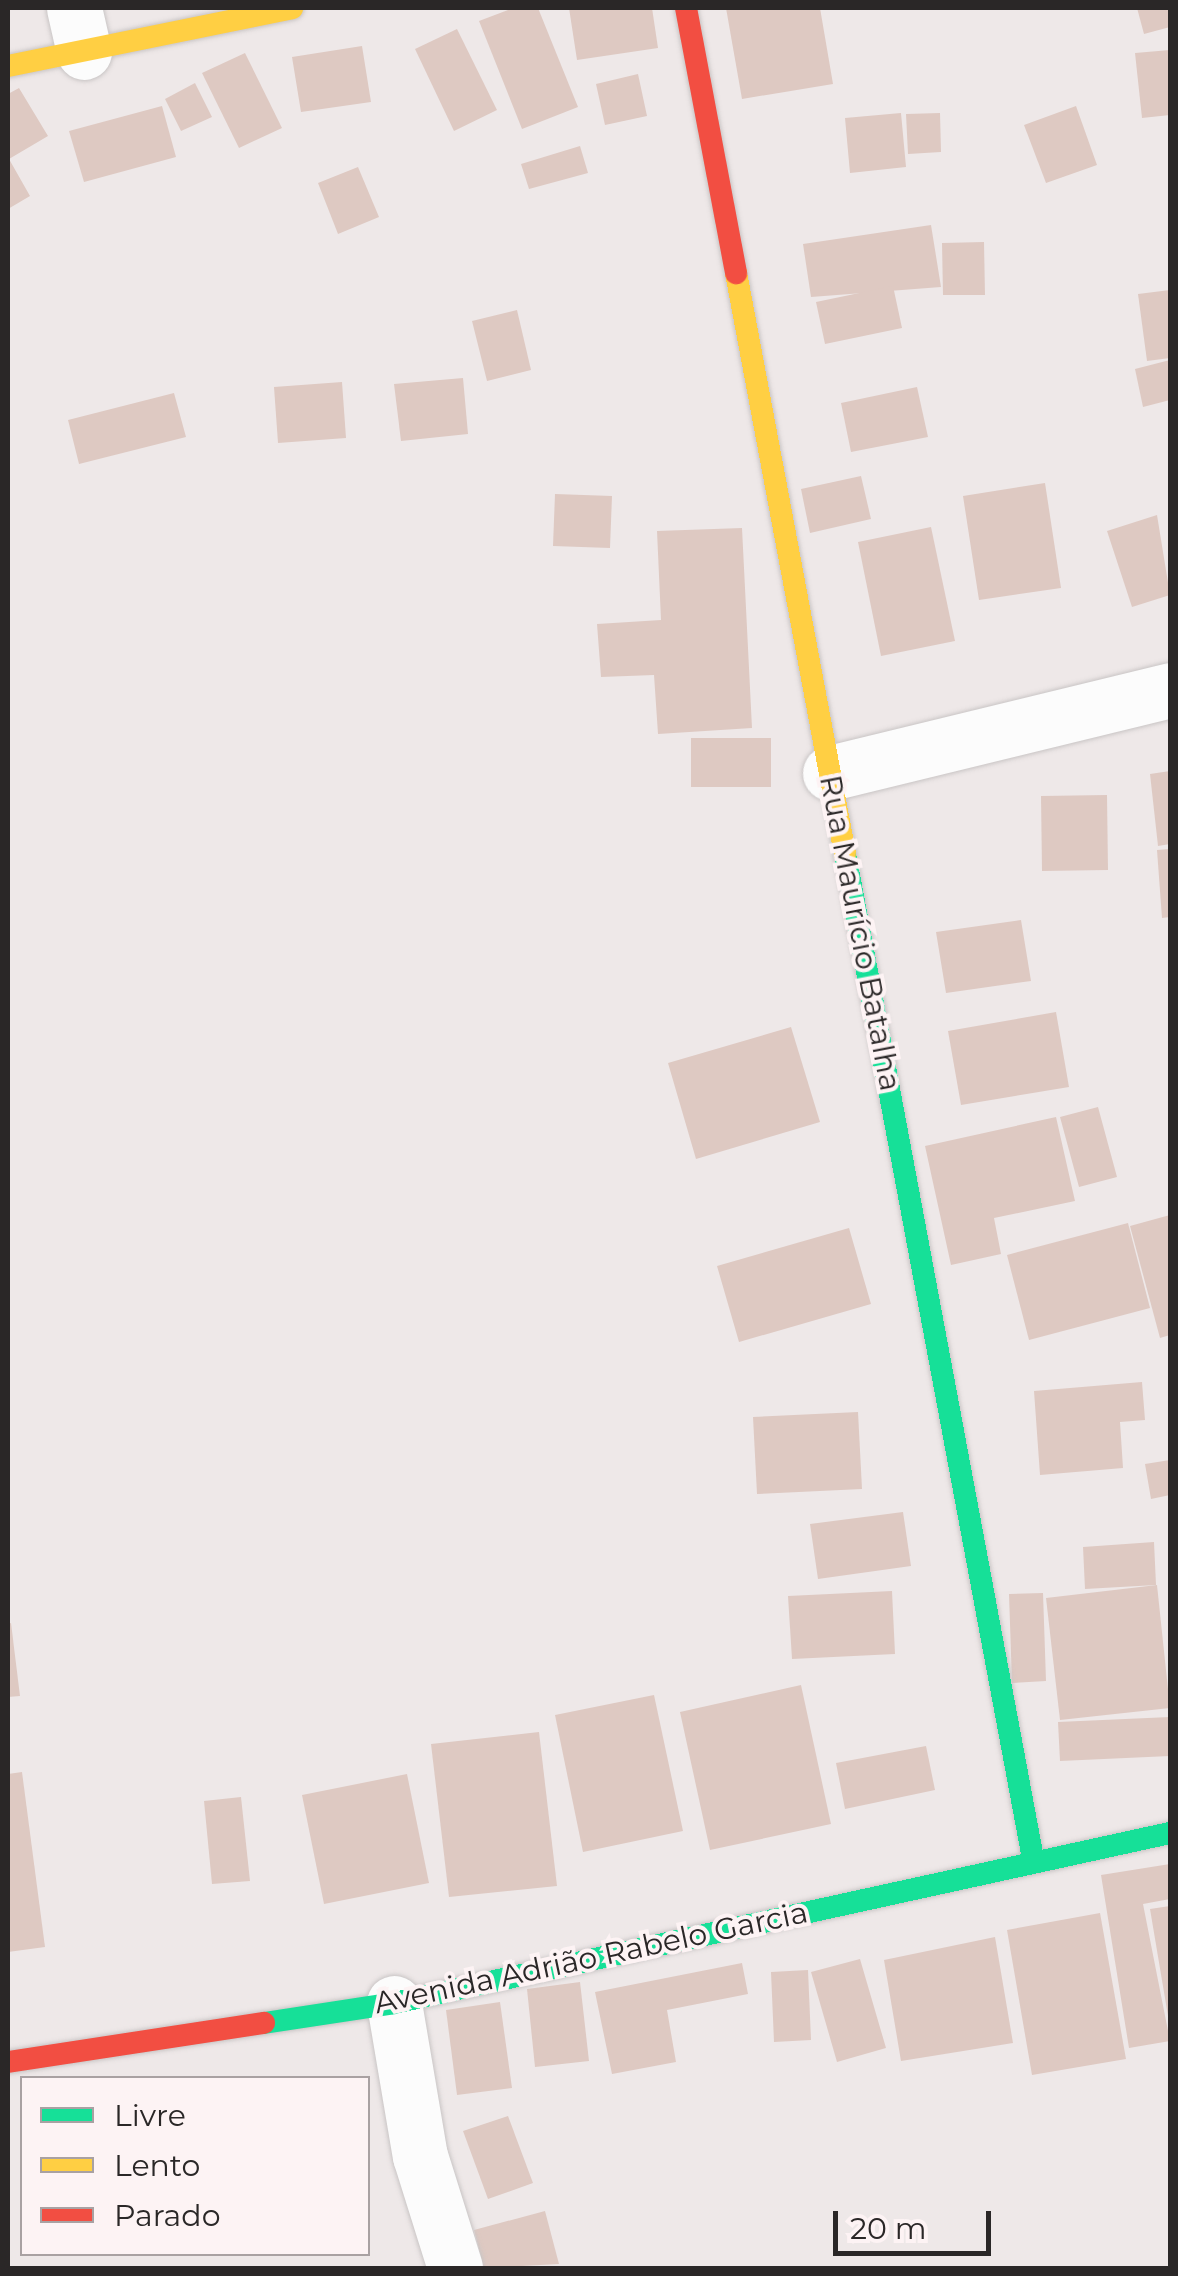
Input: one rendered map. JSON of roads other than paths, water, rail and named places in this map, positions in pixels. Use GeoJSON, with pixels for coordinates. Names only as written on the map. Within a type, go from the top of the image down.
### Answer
{"type":"FeatureCollection","features":[{"type":"Feature","properties":{"kind":"street"},"geometry":{"type":"LineString","coordinates":[[8,66],[79,30],[292,8]]}},
{"type":"Feature","properties":{"kind":"street","name":"Rua Maurício Batalha"},"geometry":{"type":"LineString","coordinates":[[686,8],[1033,1859]]}},
{"type":"Feature","properties":{"kind":"street"},"geometry":{"type":"LineString","coordinates":[[830,773],[1170,690]]}},
{"type":"Feature","properties":{"kind":"street","name":"Avenida Adrião Rabelo Garcia"},"geometry":{"type":"LineString","coordinates":[[8,2062],[394,2004],[1033,1859],[1170,1833]]}},
{"type":"Feature","properties":{"kind":"street"},"geometry":{"type":"LineString","coordinates":[[394,2004],[420,2156],[455,2268]]}}]}
